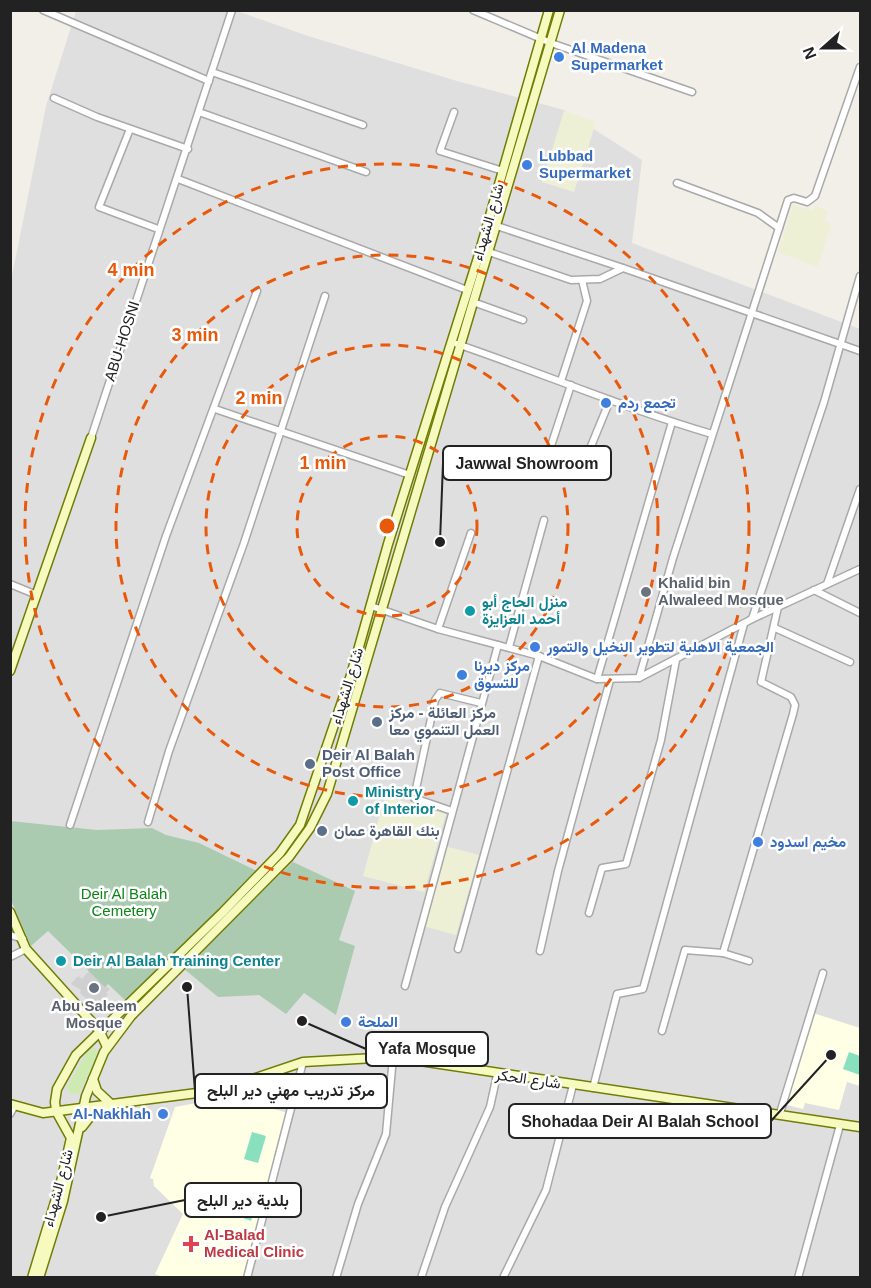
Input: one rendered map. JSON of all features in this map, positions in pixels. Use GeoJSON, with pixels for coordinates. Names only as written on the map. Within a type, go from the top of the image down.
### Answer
{"type":"FeatureCollection","features":[{"type":"Feature","properties":{"kind":"main road","name":"شارع الشهداء"},"geometry":{"type":"LineString","coordinates":[[32,1278],[61,1182],[71,1138],[56,1110],[57,1089],[76,1055],[99,1030],[128,1006],[222,913],[280,853],[300,825],[331,738],[488,222],[549,10]]}},
{"type":"Feature","properties":{"kind":"main road","name":"شارع الشهداء"},"geometry":{"type":"LineString","coordinates":[[39,1278],[63,1201],[83,1107],[107,1047],[131,1016],[289,857],[310,828],[327,794],[560,10]]}},
{"type":"Feature","properties":{"kind":"main road","name":"ABU-HOSNI"},"geometry":{"type":"LineString","coordinates":[[10,671],[91,438]]}},
{"type":"Feature","properties":{"kind":"main road"},"geometry":{"type":"LineString","coordinates":[[10,912],[26,949],[99,1030],[107,1047]]}},
{"type":"Feature","properties":{"kind":"main road","name":"شارع الحكر"},"geometry":{"type":"LineString","coordinates":[[12,1108],[37,1113],[220,1090],[303,1062],[393,1057],[497,1075],[780,1113],[861,1127]]}},
{"type":"Feature","properties":{"kind":"main road"},"geometry":{"type":"LineString","coordinates":[[78,1134],[93,1113],[111,1104],[98,1091],[93,1078]]}},
{"type":"Feature","properties":{"kind":"street"},"geometry":{"type":"LineString","coordinates":[[43,10],[209,81]]}},
{"type":"Feature","properties":{"kind":"street","name":"ABU-HOSNI"},"geometry":{"type":"LineString","coordinates":[[91,438],[232,10]]}},
{"type":"Feature","properties":{"kind":"street"},"geometry":{"type":"LineString","coordinates":[[473,10],[551,43],[692,92]]}},
{"type":"Feature","properties":{"kind":"street"},"geometry":{"type":"LineString","coordinates":[[639,678],[712,434],[788,200],[794,198],[807,202],[815,196],[861,67]]}},
{"type":"Feature","properties":{"kind":"street"},"geometry":{"type":"LineString","coordinates":[[212,72],[363,125]]}},
{"type":"Feature","properties":{"kind":"street"},"geometry":{"type":"LineString","coordinates":[[54,98],[130,129],[188,149]]}},
{"type":"Feature","properties":{"kind":"street"},"geometry":{"type":"LineString","coordinates":[[199,112],[366,172]]}},
{"type":"Feature","properties":{"kind":"street"},"geometry":{"type":"LineString","coordinates":[[454,112],[440,151],[502,171]]}},
{"type":"Feature","properties":{"kind":"street"},"geometry":{"type":"LineString","coordinates":[[130,129],[99,207],[158,229]]}},
{"type":"Feature","properties":{"kind":"street"},"geometry":{"type":"LineString","coordinates":[[178,179],[467,290]]}},
{"type":"Feature","properties":{"kind":"street"},"geometry":{"type":"LineString","coordinates":[[677,183],[758,213],[779,228]]}},
{"type":"Feature","properties":{"kind":"street"},"geometry":{"type":"LineString","coordinates":[[488,222],[861,351]]}},
{"type":"Feature","properties":{"kind":"street"},"geometry":{"type":"LineString","coordinates":[[489,252],[571,280],[600,279],[622,268]]}},
{"type":"Feature","properties":{"kind":"street"},"geometry":{"type":"LineString","coordinates":[[752,619],[825,402],[861,276]]}},
{"type":"Feature","properties":{"kind":"street"},"geometry":{"type":"LineString","coordinates":[[561,381],[587,301],[582,280]]}},
{"type":"Feature","properties":{"kind":"street"},"geometry":{"type":"LineString","coordinates":[[70,825],[166,536],[215,409],[256,291]]}},
{"type":"Feature","properties":{"kind":"street"},"geometry":{"type":"LineString","coordinates":[[148,822],[169,751],[281,431],[325,296]]}},
{"type":"Feature","properties":{"kind":"street"},"geometry":{"type":"LineString","coordinates":[[473,302],[523,320]]}},
{"type":"Feature","properties":{"kind":"street"},"geometry":{"type":"LineString","coordinates":[[451,342],[672,422],[712,434]]}},
{"type":"Feature","properties":{"kind":"street"},"geometry":{"type":"LineString","coordinates":[[549,452],[571,385]]}},
{"type":"Feature","properties":{"kind":"street"},"geometry":{"type":"LineString","coordinates":[[569,464],[582,468],[610,400]]}},
{"type":"Feature","properties":{"kind":"street"},"geometry":{"type":"LineString","coordinates":[[215,409],[410,475]]}},
{"type":"Feature","properties":{"kind":"street"},"geometry":{"type":"LineString","coordinates":[[597,679],[672,422]]}},
{"type":"Feature","properties":{"kind":"street"},"geometry":{"type":"LineString","coordinates":[[827,585],[861,489]]}},
{"type":"Feature","properties":{"kind":"street"},"geometry":{"type":"LineString","coordinates":[[509,646],[544,520]]}},
{"type":"Feature","properties":{"kind":"street"},"geometry":{"type":"LineString","coordinates":[[438,629],[471,533]]}},
{"type":"Feature","properties":{"kind":"street"},"geometry":{"type":"LineString","coordinates":[[371,606],[438,629],[509,646],[597,679],[639,678],[752,619],[861,569]]}},
{"type":"Feature","properties":{"kind":"street"},"geometry":{"type":"LineString","coordinates":[[10,584],[37,595]]}},
{"type":"Feature","properties":{"kind":"street"},"geometry":{"type":"LineString","coordinates":[[814,590],[861,613]]}},
{"type":"Feature","properties":{"kind":"street"},"geometry":{"type":"LineString","coordinates":[[723,953],[795,705],[791,697],[761,682],[778,607]]}},
{"type":"Feature","properties":{"kind":"street"},"geometry":{"type":"LineString","coordinates":[[592,1088],[617,994],[643,989],[744,624]]}},
{"type":"Feature","properties":{"kind":"street"},"geometry":{"type":"LineString","coordinates":[[775,628],[850,662]]}},
{"type":"Feature","properties":{"kind":"street"},"geometry":{"type":"LineString","coordinates":[[405,986],[498,645]]}},
{"type":"Feature","properties":{"kind":"street"},"geometry":{"type":"LineString","coordinates":[[458,949],[539,656]]}},
{"type":"Feature","properties":{"kind":"street"},"geometry":{"type":"LineString","coordinates":[[589,913],[602,868],[626,864],[661,740],[676,660]]}},
{"type":"Feature","properties":{"kind":"street"},"geometry":{"type":"LineString","coordinates":[[540,951],[558,870],[610,680]]}},
{"type":"Feature","properties":{"kind":"street"},"geometry":{"type":"LineString","coordinates":[[452,811],[414,798],[435,700],[440,693],[482,704]]}},
{"type":"Feature","properties":{"kind":"street"},"geometry":{"type":"LineString","coordinates":[[10,935],[23,939]]}},
{"type":"Feature","properties":{"kind":"street"},"geometry":{"type":"LineString","coordinates":[[10,957],[26,949]]}},
{"type":"Feature","properties":{"kind":"street"},"geometry":{"type":"LineString","coordinates":[[662,1031],[685,950],[723,953],[749,961]]}},
{"type":"Feature","properties":{"kind":"street"},"geometry":{"type":"LineString","coordinates":[[780,1113],[823,973]]}},
{"type":"Feature","properties":{"kind":"street"},"geometry":{"type":"LineString","coordinates":[[336,1278],[358,1204],[386,1134],[393,1057]]}},
{"type":"Feature","properties":{"kind":"street"},"geometry":{"type":"LineString","coordinates":[[247,1278],[303,1062]]}},
{"type":"Feature","properties":{"kind":"street"},"geometry":{"type":"LineString","coordinates":[[421,1278],[446,1206],[490,1107],[497,1075]]}},
{"type":"Feature","properties":{"kind":"street"},"geometry":{"type":"LineString","coordinates":[[503,1278],[546,1190],[573,1085]]}},
{"type":"Feature","properties":{"kind":"street"},"geometry":{"type":"LineString","coordinates":[[798,1278],[840,1125]]}},
{"type":"Feature","properties":{"kind":"shaded area"},"geometry":{"type":"Polygon","coordinates":[[[76,11],[237,11],[308,36],[457,81],[564,110],[642,160],[632,243],[860,329],[860,1277],[11,1278],[11,281],[46,106],[76,11]]]}},
{"type":"Feature","properties":{"kind":"shaded area"},"geometry":{"type":"Polygon","coordinates":[[[564,111],[596,122],[574,192],[542,182],[564,111]]]}},
{"type":"Feature","properties":{"kind":"shaded area"},"geometry":{"type":"Polygon","coordinates":[[[793,204],[813,211],[815,206],[828,211],[825,221],[831,224],[818,267],[778,252],[793,204]]]}},
{"type":"Feature","properties":{"kind":"shaded area"},"geometry":{"type":"Polygon","coordinates":[[[385,796],[446,814],[424,892],[363,876],[385,796]]]}},
{"type":"Feature","properties":{"kind":"shaded area"},"geometry":{"type":"Polygon","coordinates":[[[445,846],[479,855],[456,935],[423,926],[445,846]]]}},
{"type":"Feature","properties":{"kind":"shaded area","name":"Abu Saleem Mosque"},"geometry":{"type":"Polygon","coordinates":[[[89,971],[110,989],[106,993],[108,995],[97,1004],[91,1003],[80,993],[81,990],[71,984],[78,976],[82,979],[89,971]]]}},
{"type":"Feature","properties":{"kind":"shaded area"},"geometry":{"type":"Polygon","coordinates":[[[813,1013],[860,1028],[860,1086],[847,1082],[839,1110],[805,1103],[803,1109],[787,1105],[813,1013]]]}},
{"type":"Feature","properties":{"kind":"shaded area"},"geometry":{"type":"Polygon","coordinates":[[[229,1097],[288,1113],[244,1277],[165,1278],[155,1274],[183,1214],[154,1186],[153,1179],[150,1178],[175,1107],[229,1097]]]}},
{"type":"Feature","properties":{"kind":"green space","name":"Deir Al Balah Cemetery"},"geometry":{"type":"Polygon","coordinates":[[[10,821],[97,830],[152,828],[166,835],[199,843],[259,872],[127,1002],[108,984],[105,987],[48,931],[31,946],[11,900],[10,821]]]}},
{"type":"Feature","properties":{"kind":"green space","name":"Deir Al Balah Cemetery"},"geometry":{"type":"Polygon","coordinates":[[[293,862],[355,891],[339,940],[355,946],[336,1015],[304,993],[286,1014],[259,995],[218,997],[183,968],[293,862]]]}},
{"type":"Feature","properties":{"kind":"green space"},"geometry":{"type":"Polygon","coordinates":[[[90,1047],[94,1047],[98,1054],[79,1093],[70,1094],[67,1087],[90,1047]]]}},
{"type":"Feature","properties":{"kind":"green space"},"geometry":{"type":"Polygon","coordinates":[[[849,1052],[860,1056],[860,1075],[843,1069],[849,1052]]]}},
{"type":"Feature","properties":{"kind":"green space"},"geometry":{"type":"Polygon","coordinates":[[[252,1132],[266,1136],[258,1163],[244,1159],[252,1132]]]}},
{"type":"Feature","properties":{"kind":"green space"},"geometry":{"type":"Polygon","coordinates":[[[223,1191],[257,1204],[251,1221],[216,1208],[223,1191]]]}},
{"type":"Feature","properties":{"kind":"place","name":"Al Madena Supermarket"},"geometry":{"type":"Point","coordinates":[559,57]}},
{"type":"Feature","properties":{"kind":"place","name":"Lubbad Supermarket"},"geometry":{"type":"Point","coordinates":[527,165]}},
{"type":"Feature","properties":{"kind":"place","name":"تجمع ردم"},"geometry":{"type":"Point","coordinates":[606,403]}},
{"type":"Feature","properties":{"kind":"place","name":"Jawwal Showroom"},"geometry":{"type":"Point","coordinates":[440,542]}},
{"type":"Feature","properties":{"kind":"place","name":"Khalid bin Alwaleed Mosque"},"geometry":{"type":"Point","coordinates":[646,592]}},
{"type":"Feature","properties":{"kind":"place","name":"منزل الحاج أبو أحمد العزايزة"},"geometry":{"type":"Point","coordinates":[470,611]}},
{"type":"Feature","properties":{"kind":"place","name":"الجمعية الاهلية لتطوير النخيل والتمور"},"geometry":{"type":"Point","coordinates":[535,647]}},
{"type":"Feature","properties":{"kind":"place","name":"مركز ديرنا للتسوق"},"geometry":{"type":"Point","coordinates":[462,675]}},
{"type":"Feature","properties":{"kind":"place","name":"مركز العائلة - مركز العمل التنموي معا"},"geometry":{"type":"Point","coordinates":[377,722]}},
{"type":"Feature","properties":{"kind":"place","name":"Deir Al Balah Post Office"},"geometry":{"type":"Point","coordinates":[310,764]}},
{"type":"Feature","properties":{"kind":"place","name":"Ministry of Interior"},"geometry":{"type":"Point","coordinates":[353,801]}},
{"type":"Feature","properties":{"kind":"place","name":"بنك القاهرة عمان"},"geometry":{"type":"Point","coordinates":[322,831]}},
{"type":"Feature","properties":{"kind":"place","name":"مخيم اسدود"},"geometry":{"type":"Point","coordinates":[758,842]}},
{"type":"Feature","properties":{"kind":"place","name":"Deir Al Balah Training Center"},"geometry":{"type":"Point","coordinates":[61,961]}},
{"type":"Feature","properties":{"kind":"place","name":"مركز تدريب مهني دير البلح"},"geometry":{"type":"Point","coordinates":[187,987]}},
{"type":"Feature","properties":{"kind":"place","name":"Abu Saleem Mosque"},"geometry":{"type":"Point","coordinates":[94,988]}},
{"type":"Feature","properties":{"kind":"place","name":"Yafa Mosque"},"geometry":{"type":"Point","coordinates":[302,1021]}},
{"type":"Feature","properties":{"kind":"place","name":"الملحة"},"geometry":{"type":"Point","coordinates":[346,1022]}},
{"type":"Feature","properties":{"kind":"place","name":"Shohadaa Deir Al Balah School"},"geometry":{"type":"Point","coordinates":[831,1055]}},
{"type":"Feature","properties":{"kind":"place","name":"Al-Nakhlah"},"geometry":{"type":"Point","coordinates":[163,1114]}},
{"type":"Feature","properties":{"kind":"place","name":"بلدية دير البلح"},"geometry":{"type":"Point","coordinates":[101,1217]}},
{"type":"Feature","properties":{"kind":"place","name":"Al-Balad Medical Clinic"},"geometry":{"type":"Point","coordinates":[191,1244]}}]}
